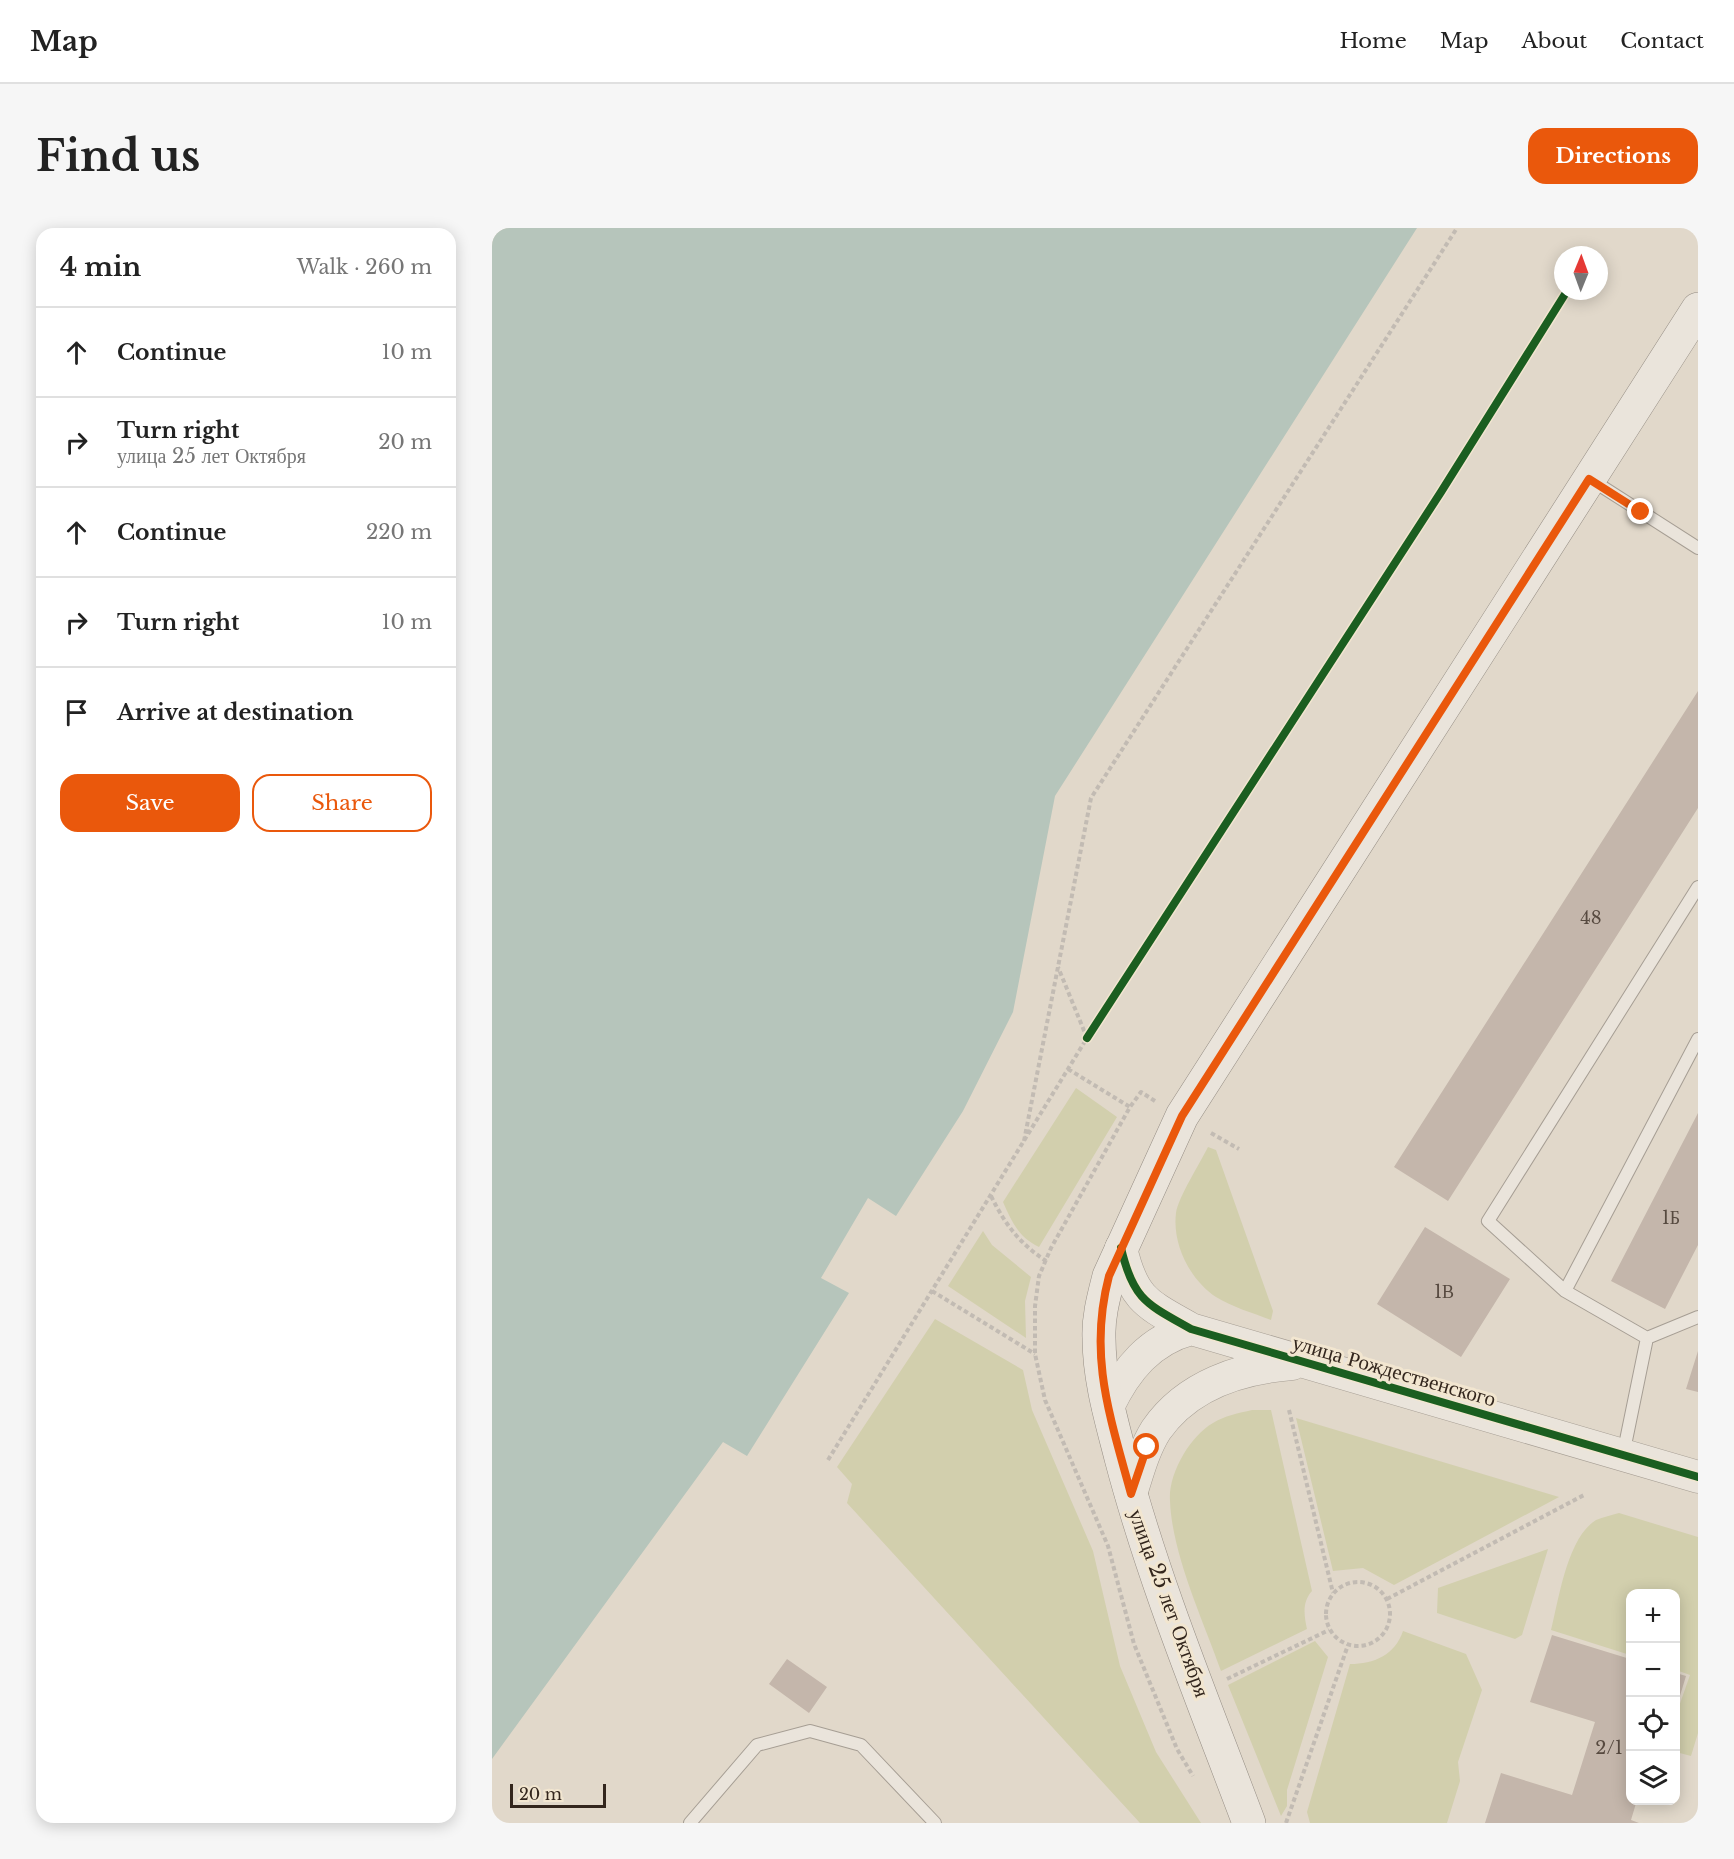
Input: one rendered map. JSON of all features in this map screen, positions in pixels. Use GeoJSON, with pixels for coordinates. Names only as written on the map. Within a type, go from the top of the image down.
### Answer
{"type":"FeatureCollection","features":[{"type":"Feature","properties":{"kind":"main road","name":"улица 25 лет Октября"},"geometry":{"type":"LineString","coordinates":[[1249,1823],[1149,1556],[1105,1393],[1099,1336],[1102,1304],[1109,1276],[1182,1116],[1698,309]]}},
{"type":"Feature","properties":{"kind":"street","name":"улица Рождественского"},"geometry":{"type":"LineString","coordinates":[[1121,1248],[1127,1276],[1141,1299],[1191,1329],[1698,1477]]}},
{"type":"Feature","properties":{"kind":"street"},"geometry":{"type":"LineString","coordinates":[[1105,1393],[1124,1377],[1154,1345],[1171,1334],[1191,1329]]}},
{"type":"Feature","properties":{"kind":"street"},"geometry":{"type":"LineString","coordinates":[[1131,1494],[1147,1447],[1156,1431],[1184,1402],[1202,1388],[1226,1377],[1268,1366],[1302,1363]]}},
{"type":"Feature","properties":{"kind":"lane"},"geometry":{"type":"LineString","coordinates":[[1589,479],[1698,548]]}},
{"type":"Feature","properties":{"kind":"lane"},"geometry":{"type":"LineString","coordinates":[[1647,1338],[1565,1292],[1488,1221],[1698,888]]}},
{"type":"Feature","properties":{"kind":"lane"},"geometry":{"type":"LineString","coordinates":[[1565,1292],[1698,1039]]}},
{"type":"Feature","properties":{"kind":"lane"},"geometry":{"type":"LineString","coordinates":[[1647,1338],[1698,1317]]}},
{"type":"Feature","properties":{"kind":"lane"},"geometry":{"type":"LineString","coordinates":[[1623,1456],[1647,1338]]}},
{"type":"Feature","properties":{"kind":"lane"},"geometry":{"type":"LineString","coordinates":[[690,1823],[757,1744],[810,1731],[861,1745],[935,1823]]}},
{"type":"Feature","properties":{"kind":"path"},"geometry":{"type":"LineString","coordinates":[[1024,1141],[1091,798],[1457,228]]}},
{"type":"Feature","properties":{"kind":"path"},"geometry":{"type":"LineString","coordinates":[[1058,966],[1087,1038]]}},
{"type":"Feature","properties":{"kind":"path"},"geometry":{"type":"LineString","coordinates":[[828,1460],[1094,1028]]}},
{"type":"Feature","properties":{"kind":"path"},"geometry":{"type":"LineString","coordinates":[[1068,1069],[1130,1107]]}},
{"type":"Feature","properties":{"kind":"path"},"geometry":{"type":"LineString","coordinates":[[990,1195],[1005,1224],[1026,1248],[1046,1261]]}},
{"type":"Feature","properties":{"kind":"path"},"geometry":{"type":"LineString","coordinates":[[932,1291],[1035,1354]]}},
{"type":"Feature","properties":{"kind":"path"},"geometry":{"type":"LineString","coordinates":[[1289,1410],[1333,1593]]}},
{"type":"Feature","properties":{"kind":"path"},"geometry":{"type":"LineString","coordinates":[[1387,1599],[1584,1495]]}},
{"type":"Feature","properties":{"kind":"path"},"geometry":{"type":"LineString","coordinates":[[1355,1581],[1368,1583],[1379,1589],[1387,1599],[1391,1611],[1389,1624],[1383,1635],[1373,1643],[1361,1647],[1348,1645],[1337,1639],[1329,1630],[1325,1617],[1327,1604],[1333,1593],[1343,1585],[1355,1581]]}},
{"type":"Feature","properties":{"kind":"path"},"geometry":{"type":"LineString","coordinates":[[1220,1683],[1329,1630]]}},
{"type":"Feature","properties":{"kind":"path"},"geometry":{"type":"LineString","coordinates":[[1286,1823],[1348,1645]]}},
{"type":"Feature","properties":{"kind":"shaded area"},"geometry":{"type":"Polygon","coordinates":[[[492,228],[1417,228],[1055,796],[1013,1012],[963,1111],[896,1216],[868,1198],[821,1278],[849,1293],[747,1456],[723,1442],[492,1759],[492,228]]]}},
{"type":"Feature","properties":{"kind":"shaded area"},"geometry":{"type":"Polygon","coordinates":[[[1076,1088],[1117,1117],[1039,1247],[1021,1234],[1003,1202],[1076,1088]]]}},
{"type":"Feature","properties":{"kind":"shaded area"},"geometry":{"type":"Polygon","coordinates":[[[1208,1147],[1216,1150],[1273,1311],[1271,1320],[1229,1304],[1207,1290],[1191,1271],[1180,1249],[1176,1213],[1185,1190],[1208,1147]]]}},
{"type":"Feature","properties":{"kind":"shaded area"},"geometry":{"type":"Polygon","coordinates":[[[983,1231],[992,1245],[1031,1277],[1025,1301],[1026,1338],[948,1286],[983,1231]]]}},
{"type":"Feature","properties":{"kind":"shaded area"},"geometry":{"type":"Polygon","coordinates":[[[935,1319],[1023,1370],[1032,1410],[1093,1551],[1120,1666],[1156,1752],[1201,1823],[1140,1823],[847,1503],[852,1484],[837,1467],[935,1319]]]}},
{"type":"Feature","properties":{"kind":"shaded area"},"geometry":{"type":"Polygon","coordinates":[[[1252,1410],[1271,1410],[1312,1591],[1305,1604],[1307,1629],[1221,1671],[1182,1565],[1172,1521],[1170,1490],[1182,1457],[1204,1429],[1232,1415],[1252,1410]]]}},
{"type":"Feature","properties":{"kind":"shaded area"},"geometry":{"type":"Polygon","coordinates":[[[1296,1418],[1559,1497],[1394,1585],[1363,1568],[1333,1571],[1296,1418]]]}},
{"type":"Feature","properties":{"kind":"shaded area"},"geometry":{"type":"Polygon","coordinates":[[[1619,1513],[1698,1537],[1698,1733],[1691,1756],[1680,1753],[1680,1704],[1690,1675],[1680,1671],[1680,1589],[1626,1589],[1626,1654],[1551,1630],[1571,1555],[1578,1540],[1596,1520],[1619,1513]]]}},
{"type":"Feature","properties":{"kind":"shaded area"},"geometry":{"type":"Polygon","coordinates":[[[1548,1549],[1522,1635],[1515,1639],[1437,1613],[1438,1588],[1548,1549]]]}},
{"type":"Feature","properties":{"kind":"shaded area"},"geometry":{"type":"Polygon","coordinates":[[[1403,1631],[1466,1654],[1482,1690],[1458,1762],[1460,1781],[1447,1823],[1310,1823],[1307,1812],[1350,1664],[1375,1660],[1389,1652],[1403,1631]]]}},
{"type":"Feature","properties":{"kind":"shaded area"},"geometry":{"type":"Polygon","coordinates":[[[1315,1641],[1328,1657],[1287,1790],[1287,1806],[1281,1816],[1228,1685],[1315,1641]]]}},
{"type":"Feature","properties":{"kind":"building"},"geometry":{"type":"Polygon","coordinates":[[[1698,691],[1698,808],[1448,1201],[1394,1167],[1698,691]]]}},
{"type":"Feature","properties":{"kind":"building"},"geometry":{"type":"Polygon","coordinates":[[[1698,1113],[1698,1245],[1665,1309],[1611,1281],[1698,1113]]]}},
{"type":"Feature","properties":{"kind":"building"},"geometry":{"type":"Polygon","coordinates":[[[1425,1227],[1510,1279],[1461,1357],[1377,1304],[1425,1227]]]}},
{"type":"Feature","properties":{"kind":"building"},"geometry":{"type":"Polygon","coordinates":[[[1698,1351],[1698,1392],[1686,1389],[1698,1351]]]}},
{"type":"Feature","properties":{"kind":"building"},"geometry":{"type":"Polygon","coordinates":[[[1552,1635],[1626,1658],[1626,1805],[1636,1805],[1631,1820],[1639,1823],[1485,1823],[1501,1773],[1572,1795],[1595,1722],[1530,1702],[1552,1635]]]}},
{"type":"Feature","properties":{"kind":"building"},"geometry":{"type":"Polygon","coordinates":[[[787,1659],[827,1687],[809,1713],[769,1684],[787,1659]]]}},
{"type":"Feature","properties":{"kind":"building"},"geometry":{"type":"Polygon","coordinates":[[[1680,1674],[1686,1676],[1680,1696],[1680,1674]]]}},
{"type":"Feature","properties":{"kind":"cycle path"},"geometry":{"type":"LineString","coordinates":[[1087,1038],[1441,492],[1561,300]]}},
{"type":"Feature","properties":{"kind":"cycle path"},"geometry":{"type":"LineString","coordinates":[[1121,1248],[1131,1279],[1144,1299],[1191,1329],[1698,1477]]}},
{"type":"Feature","properties":{"kind":"route"},"geometry":{"type":"LineString","coordinates":[[1147,1447],[1131,1494],[1102,1378],[1099,1336],[1102,1304],[1109,1276],[1143,1197],[1182,1116],[1589,479],[1641,512]]}}]}
